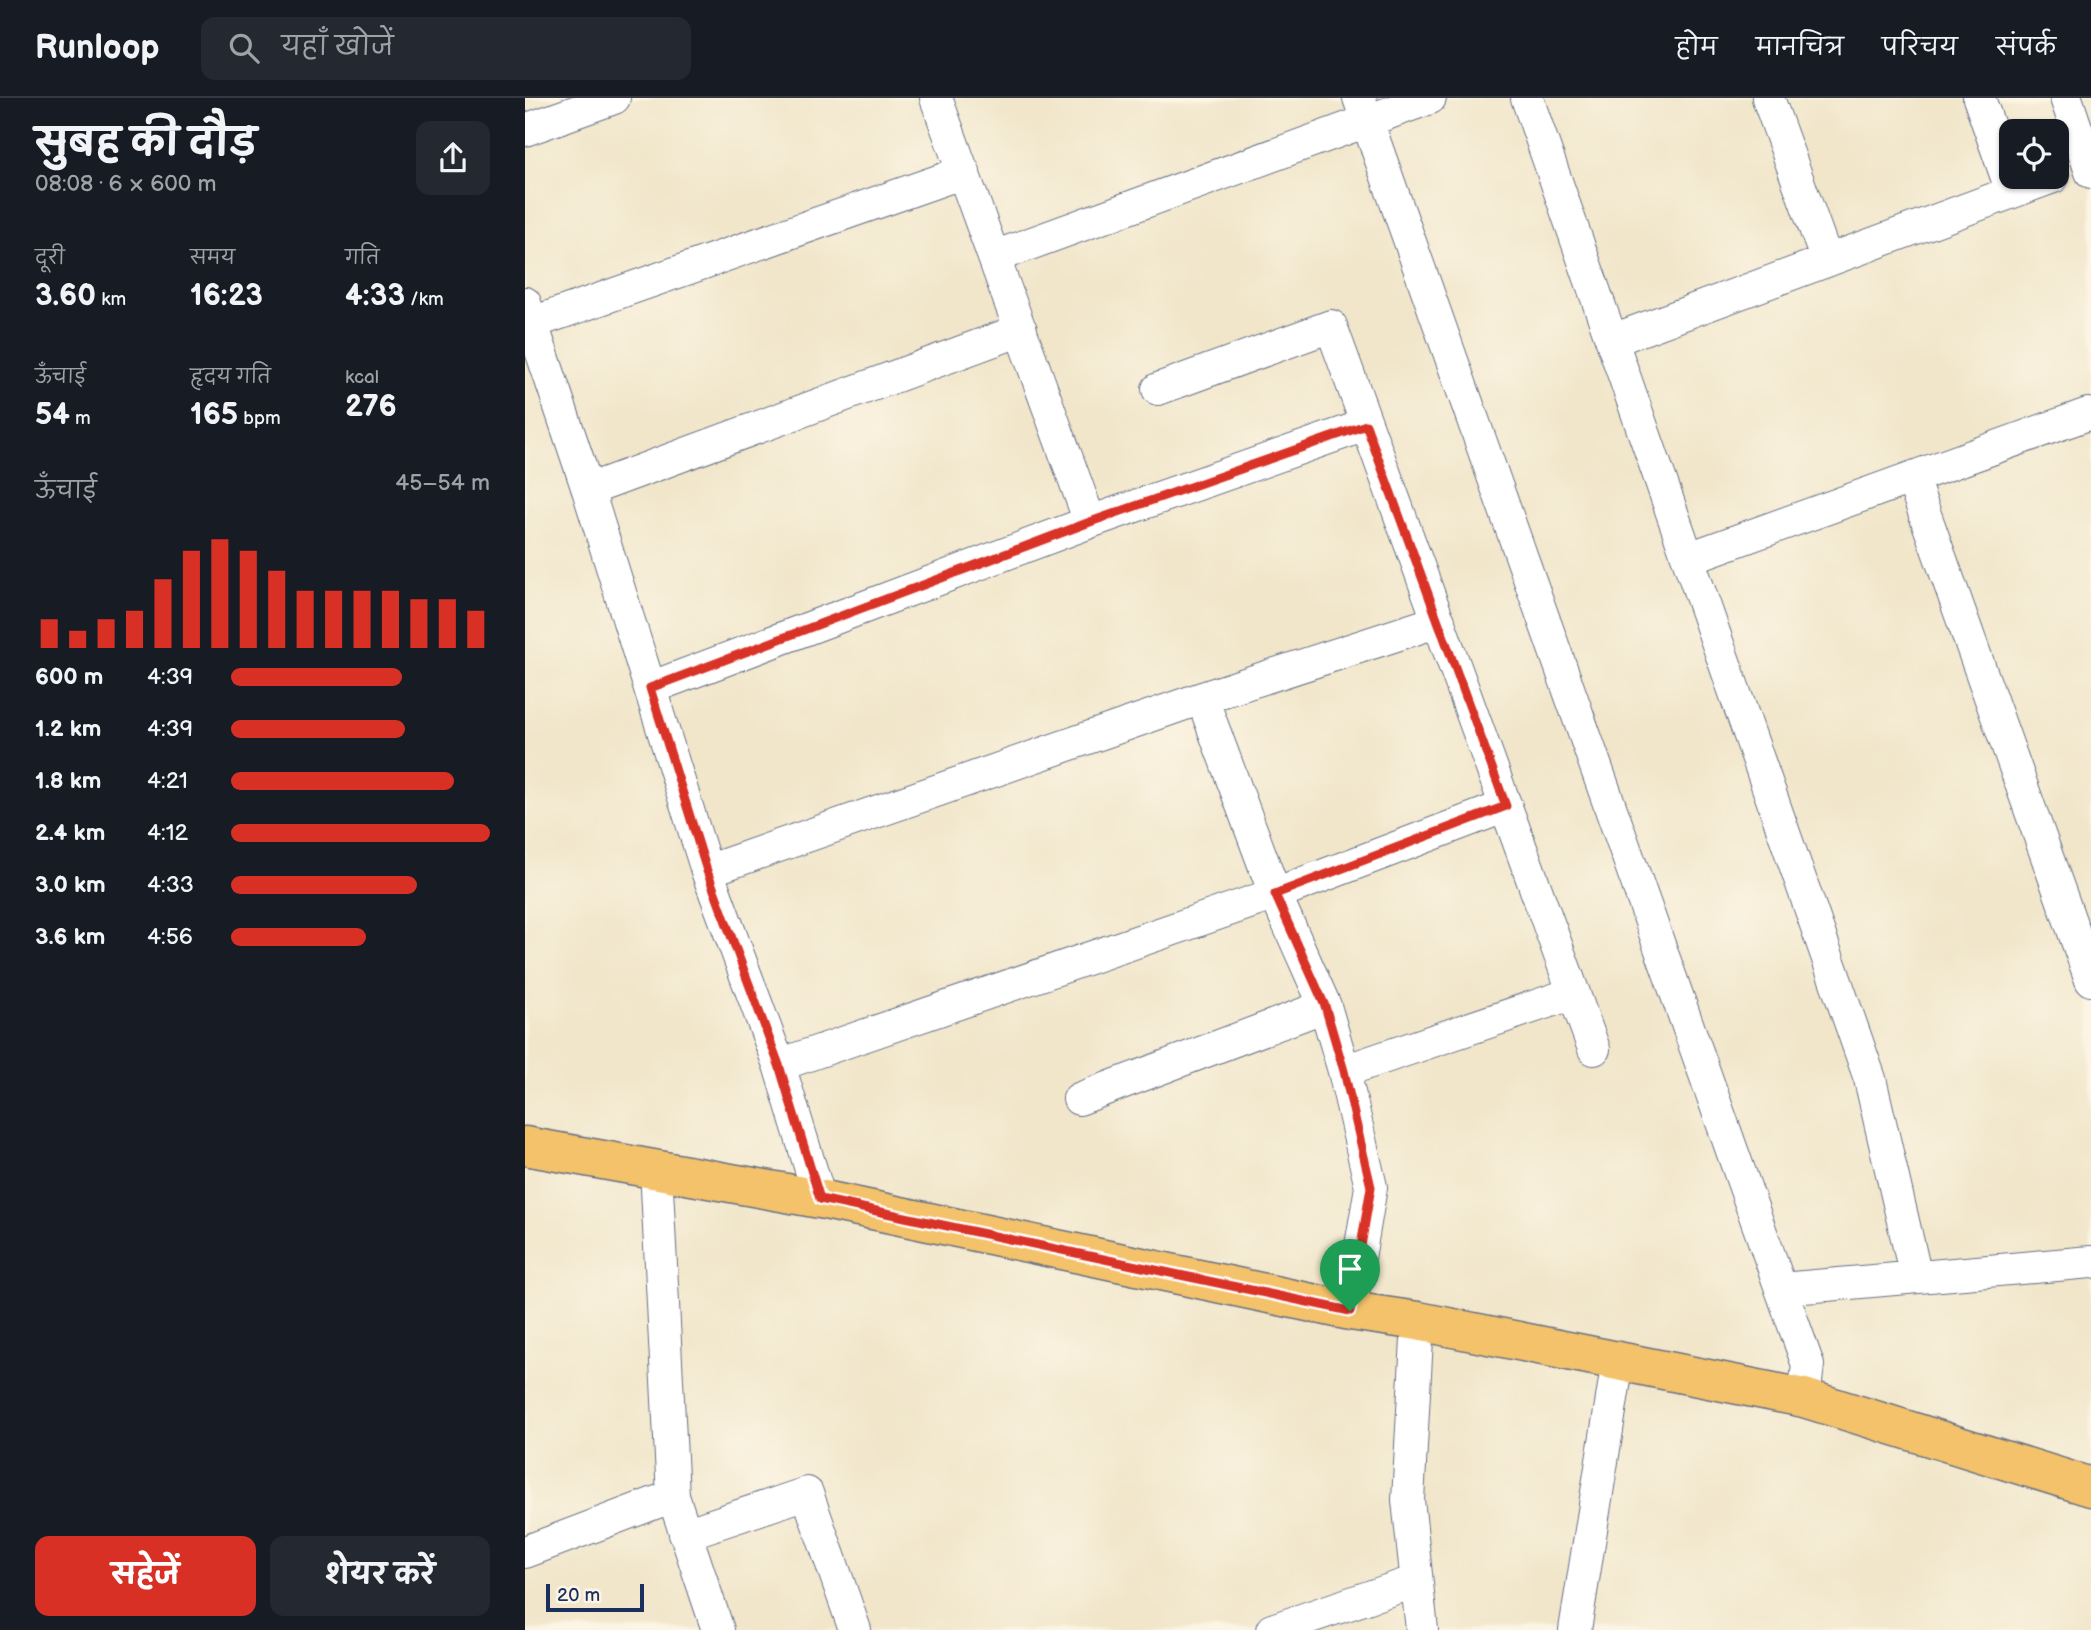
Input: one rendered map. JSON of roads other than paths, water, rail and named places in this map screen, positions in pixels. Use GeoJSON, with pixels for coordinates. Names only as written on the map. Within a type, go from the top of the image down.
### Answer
{"type":"FeatureCollection","features":[{"type":"Feature","properties":{"kind":"main road"},"geometry":{"type":"LineString","coordinates":[[525,1146],[820,1199],[1350,1311],[1418,1321],[1804,1398],[2091,1487]]}},
{"type":"Feature","properties":{"kind":"street"},"geometry":{"type":"LineString","coordinates":[[525,130],[614,98]]}},
{"type":"Feature","properties":{"kind":"street"},"geometry":{"type":"LineString","coordinates":[[936,98],[1090,522]]}},
{"type":"Feature","properties":{"kind":"street"},"geometry":{"type":"LineString","coordinates":[[994,257],[1363,109],[1430,98]]}},
{"type":"Feature","properties":{"kind":"street"},"geometry":{"type":"LineString","coordinates":[[1527,98],[1870,1079],[1916,1277]]}},
{"type":"Feature","properties":{"kind":"street"},"geometry":{"type":"LineString","coordinates":[[1768,98],[1826,261]]}},
{"type":"Feature","properties":{"kind":"street"},"geometry":{"type":"LineString","coordinates":[[1979,98],[2012,192]]}},
{"type":"Feature","properties":{"kind":"street"},"geometry":{"type":"LineString","coordinates":[[2066,98],[2090,166],[2069,172]]}},
{"type":"Feature","properties":{"kind":"street"},"geometry":{"type":"LineString","coordinates":[[1363,109],[1808,1365],[1804,1398]]}},
{"type":"Feature","properties":{"kind":"street"},"geometry":{"type":"LineString","coordinates":[[820,1199],[779,1065],[707,871],[588,490],[529,313],[964,172]]}},
{"type":"Feature","properties":{"kind":"street"},"geometry":{"type":"LineString","coordinates":[[1613,340],[2020,189]]}},
{"type":"Feature","properties":{"kind":"street"},"geometry":{"type":"LineString","coordinates":[[1158,389],[1331,326],[1594,1049]]}},
{"type":"Feature","properties":{"kind":"street"},"geometry":{"type":"LineString","coordinates":[[588,490],[1021,330]]}},
{"type":"Feature","properties":{"kind":"street"},"geometry":{"type":"LineString","coordinates":[[1689,558],[2088,414]]}},
{"type":"Feature","properties":{"kind":"street"},"geometry":{"type":"LineString","coordinates":[[650,688],[1090,522],[1366,425]]}},
{"type":"Feature","properties":{"kind":"street"},"geometry":{"type":"LineString","coordinates":[[1912,478],[2091,980]]}},
{"type":"Feature","properties":{"kind":"street"},"geometry":{"type":"LineString","coordinates":[[707,871],[1202,698],[1439,621]]}},
{"type":"Feature","properties":{"kind":"street"},"geometry":{"type":"LineString","coordinates":[[1202,698],[1275,894],[1325,1006],[1344,1071],[1371,1187],[1350,1311]]}},
{"type":"Feature","properties":{"kind":"street"},"geometry":{"type":"LineString","coordinates":[[779,1065],[1275,894],[1506,806]]}},
{"type":"Feature","properties":{"kind":"street"},"geometry":{"type":"LineString","coordinates":[[1344,1071],[1574,993]]}},
{"type":"Feature","properties":{"kind":"street"},"geometry":{"type":"LineString","coordinates":[[1079,1099],[1325,1006]]}},
{"type":"Feature","properties":{"kind":"street"},"geometry":{"type":"LineString","coordinates":[[656,1169],[673,1496],[718,1630]]}},
{"type":"Feature","properties":{"kind":"street"},"geometry":{"type":"LineString","coordinates":[[1781,1289],[2091,1262]]}},
{"type":"Feature","properties":{"kind":"street"},"geometry":{"type":"LineString","coordinates":[[1418,1321],[1408,1500],[1422,1630]]}},
{"type":"Feature","properties":{"kind":"street"},"geometry":{"type":"LineString","coordinates":[[1575,1630],[1618,1361]]}},
{"type":"Feature","properties":{"kind":"street"},"geometry":{"type":"LineString","coordinates":[[685,1534],[807,1493],[855,1630]]}},
{"type":"Feature","properties":{"kind":"street"},"geometry":{"type":"LineString","coordinates":[[525,1552],[673,1496]]}},
{"type":"Feature","properties":{"kind":"street"},"geometry":{"type":"LineString","coordinates":[[1272,1630],[1416,1581]]}}]}
